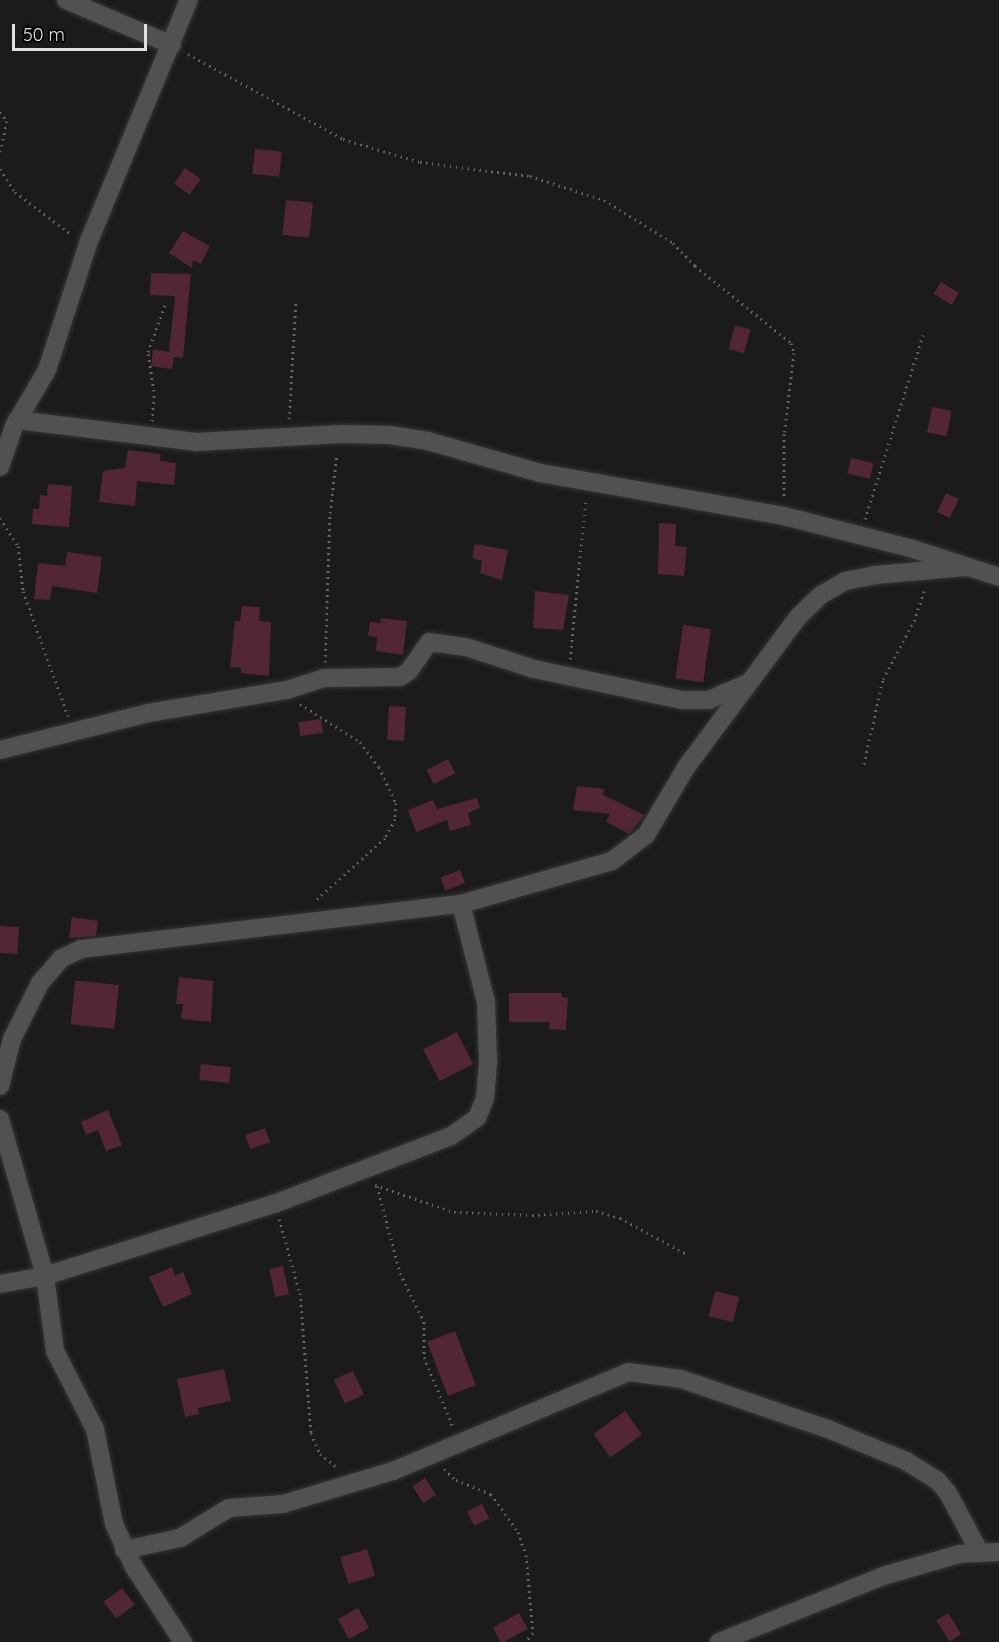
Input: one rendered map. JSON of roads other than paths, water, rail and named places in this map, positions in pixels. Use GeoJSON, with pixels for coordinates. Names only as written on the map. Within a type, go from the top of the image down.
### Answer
{"type":"FeatureCollection","features":[{"type":"Feature","properties":{"kind":"street"},"geometry":{"type":"LineString","coordinates":[[66,0],[172,45]]}},
{"type":"Feature","properties":{"kind":"street"},"geometry":{"type":"LineString","coordinates":[[0,466],[17,420],[47,370],[89,241],[189,0]]}},
{"type":"Feature","properties":{"kind":"street"},"geometry":{"type":"LineString","coordinates":[[17,420],[151,438],[217,442],[341,434],[390,435],[428,441],[540,473],[784,516],[859,534],[999,577]]}},
{"type":"Feature","properties":{"kind":"street"},"geometry":{"type":"LineString","coordinates":[[0,1086],[12,1039],[40,983],[62,958],[81,950],[461,904],[592,869],[630,850],[646,835],[687,766],[799,616],[821,595],[845,581],[930,567],[966,567]]}},
{"type":"Feature","properties":{"kind":"street"},"geometry":{"type":"LineString","coordinates":[[0,750],[158,711],[287,690],[324,678],[400,677],[409,671],[422,647],[439,642],[568,677],[698,702],[752,681]]}},
{"type":"Feature","properties":{"kind":"street"},"geometry":{"type":"LineString","coordinates":[[0,1284],[45,1275],[274,1204],[450,1136],[477,1118],[485,1098],[489,1060],[486,1002],[461,904]]}},
{"type":"Feature","properties":{"kind":"street"},"geometry":{"type":"LineString","coordinates":[[0,1119],[45,1275],[55,1351],[95,1429],[105,1488],[124,1550],[183,1642]]}},
{"type":"Feature","properties":{"kind":"street"},"geometry":{"type":"LineString","coordinates":[[124,1550],[180,1538],[229,1508],[283,1504],[360,1482],[628,1372],[681,1379],[828,1429],[922,1470],[948,1493],[979,1551]]}},
{"type":"Feature","properties":{"kind":"street"},"geometry":{"type":"LineString","coordinates":[[719,1642],[883,1576],[979,1551],[999,1552]]}}]}
